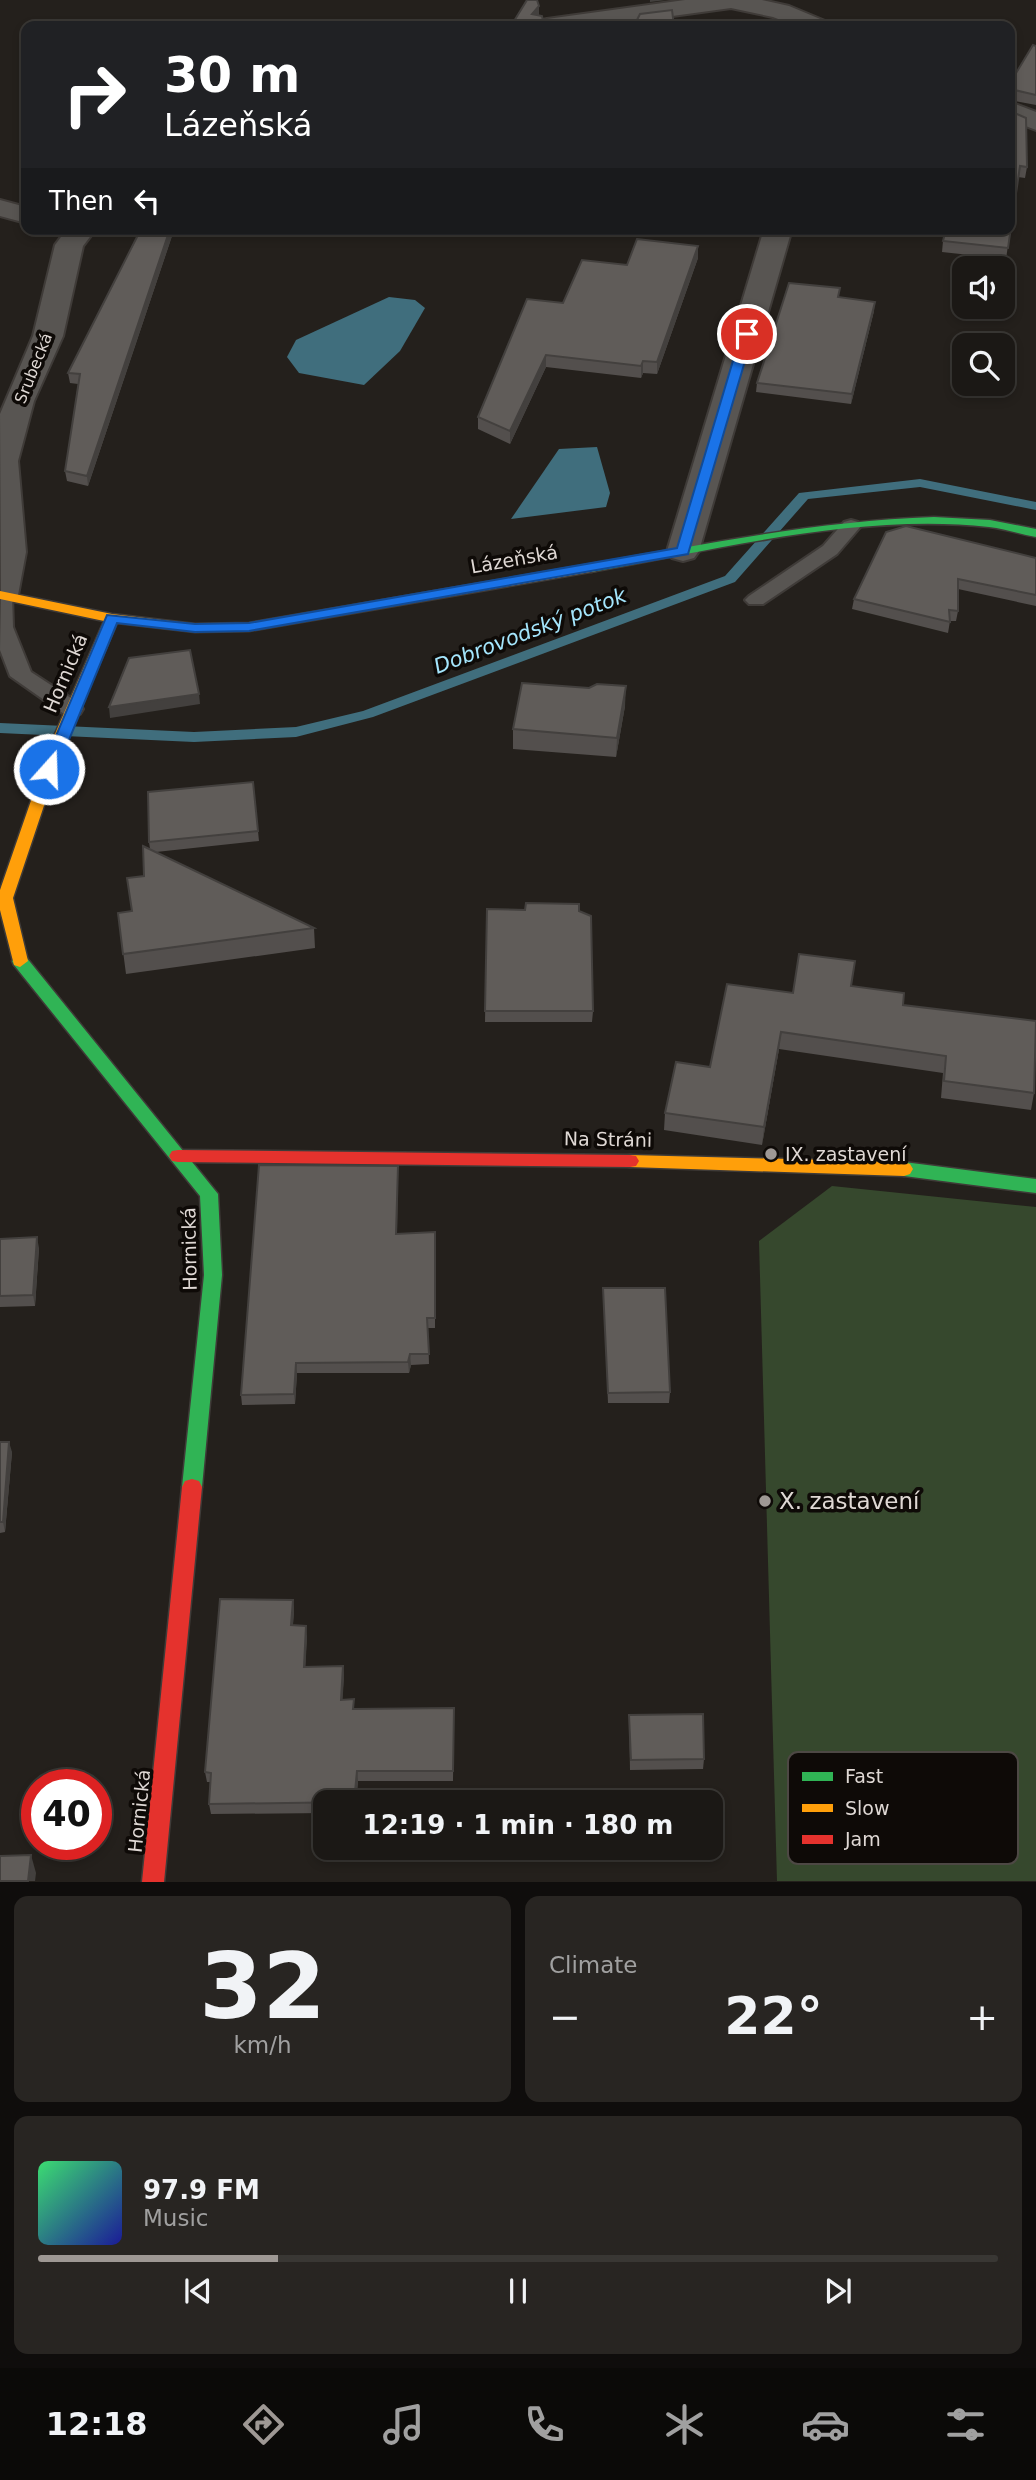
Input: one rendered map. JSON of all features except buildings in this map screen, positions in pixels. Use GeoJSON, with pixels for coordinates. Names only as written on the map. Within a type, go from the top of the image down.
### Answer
{"type":"FeatureCollection","features":[{"type":"Feature","properties":{"kind":"street"},"geometry":{"type":"LineString","coordinates":[[584,21],[731,1],[780,11],[804,21]]}},
{"type":"Feature","properties":{"kind":"street"},"geometry":{"type":"LineString","coordinates":[[1015,112],[1036,122]]}},
{"type":"Feature","properties":{"kind":"street"},"geometry":{"type":"LineString","coordinates":[[0,208],[21,214]]}},
{"type":"Feature","properties":{"kind":"street","name":"Srubecká"},"geometry":{"type":"LineString","coordinates":[[1,595],[10,552],[2,461],[19,401],[48,335],[69,245],[77,235]]}},
{"type":"Feature","properties":{"kind":"street"},"geometry":{"type":"LineString","coordinates":[[683,551],[776,235]]}},
{"type":"Feature","properties":{"kind":"street","name":"Lázeňská"},"geometry":{"type":"LineString","coordinates":[[1,595],[112,618],[195,628],[249,627],[826,528],[907,522],[985,523],[1036,533]]}},
{"type":"Feature","properties":{"kind":"street","name":"Hornická"},"geometry":{"type":"LineString","coordinates":[[112,618],[58,743],[5,898],[8,951],[209,1194],[213,1275],[153,1881]]}},
{"type":"Feature","properties":{"kind":"street","name":"Na Stráni"},"geometry":{"type":"LineString","coordinates":[[177,1156],[733,1161],[904,1169],[1036,1185]]}},
{"type":"Feature","properties":{"kind":"lane"},"geometry":{"type":"LineString","coordinates":[[755,600],[830,550],[851,526]]}},
{"type":"Feature","properties":{"kind":"lane"},"geometry":{"type":"LineString","coordinates":[[1,595],[2,627],[21,676],[72,709]]}},
{"type":"Feature","properties":{"kind":"green space"},"geometry":{"type":"Polygon","coordinates":[[[832,1186],[1036,1207],[1036,1881],[777,1881],[759,1241],[832,1186]]]}},
{"type":"Feature","properties":{"kind":"water"},"geometry":{"type":"Polygon","coordinates":[[[389,297],[415,300],[425,308],[400,351],[364,385],[299,373],[287,357],[296,340],[389,297]]]}},
{"type":"Feature","properties":{"kind":"water"},"geometry":{"type":"Polygon","coordinates":[[[597,447],[610,493],[606,507],[511,519],[559,449],[597,447]]]}},
{"type":"Feature","properties":{"kind":"waterway","name":"Dobrovodský potok"},"geometry":{"type":"LineString","coordinates":[[0,728],[194,737],[296,732],[368,714],[730,579],[804,496],[920,483],[1036,506]]}},
{"type":"Feature","properties":{"kind":"traffic: fast"},"geometry":{"type":"LineString","coordinates":[[591,568],[737,541],[884,523],[983,523],[1036,533]]}},
{"type":"Feature","properties":{"kind":"traffic: fast"},"geometry":{"type":"LineString","coordinates":[[20,961],[209,1194],[213,1275],[192,1487]]}},
{"type":"Feature","properties":{"kind":"traffic: fast"},"geometry":{"type":"LineString","coordinates":[[904,1169],[1036,1186]]}},
{"type":"Feature","properties":{"kind":"traffic: slow"},"geometry":{"type":"LineString","coordinates":[[0,595],[112,618],[195,628],[249,627],[591,568]]}},
{"type":"Feature","properties":{"kind":"traffic: slow"},"geometry":{"type":"LineString","coordinates":[[20,961],[5,898],[58,743],[112,618]]}},
{"type":"Feature","properties":{"kind":"traffic: slow"},"geometry":{"type":"LineString","coordinates":[[630,1161],[904,1169]]}},
{"type":"Feature","properties":{"kind":"traffic: jam"},"geometry":{"type":"LineString","coordinates":[[178,1156],[630,1161]]}},
{"type":"Feature","properties":{"kind":"traffic: jam"},"geometry":{"type":"LineString","coordinates":[[153,1882],[192,1487]]}},
{"type":"Feature","properties":{"kind":"place","name":"IX. zastavení"},"geometry":{"type":"Point","coordinates":[771,1154]}},
{"type":"Feature","properties":{"kind":"place","name":"X. zastavení"},"geometry":{"type":"Point","coordinates":[765,1501]}},
{"type":"Feature","properties":{"kind":"route"},"geometry":{"type":"LineString","coordinates":[[49,769],[112,618],[195,628],[249,627],[683,551],[747,334]]}}]}
